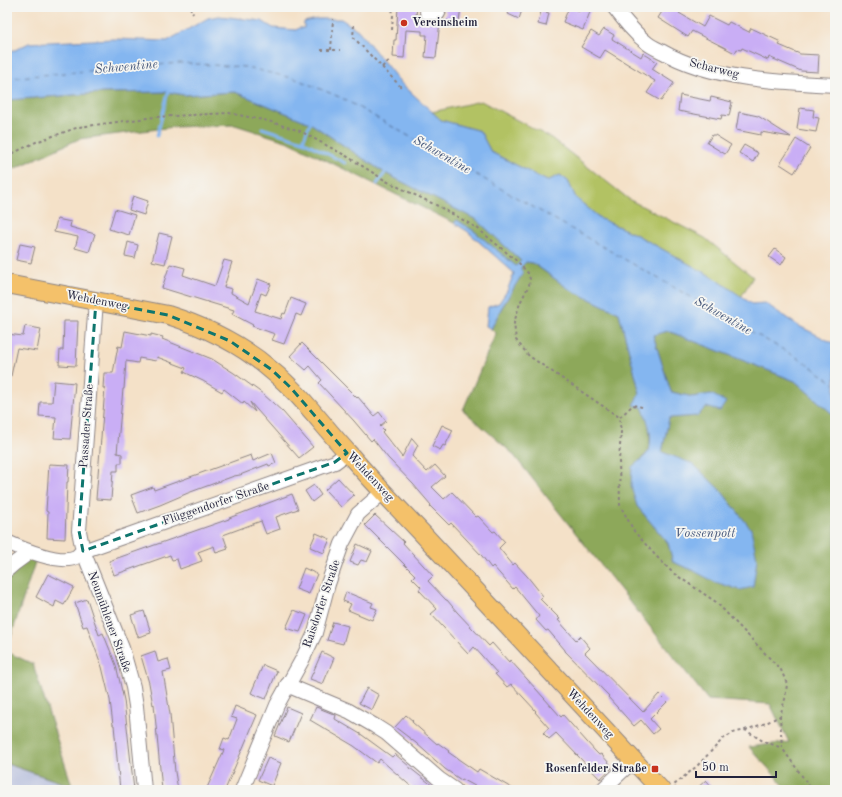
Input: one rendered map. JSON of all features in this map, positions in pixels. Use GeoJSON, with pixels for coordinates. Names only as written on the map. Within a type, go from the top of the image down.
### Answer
{"type":"FeatureCollection","features":[{"type":"Feature","properties":{"kind":"main road","name":"Wehdenweg"},"geometry":{"type":"LineString","coordinates":[[7,284],[168,315],[208,329],[230,341],[272,370],[286,383],[383,492],[661,790]]}},
{"type":"Feature","properties":{"kind":"street","name":"Scharweg"},"geometry":{"type":"LineString","coordinates":[[614,7],[634,32],[648,44],[671,57],[697,67],[771,81],[835,85]]}},
{"type":"Feature","properties":{"kind":"street","name":"Passader Straße"},"geometry":{"type":"LineString","coordinates":[[83,550],[80,531],[96,301]]}},
{"type":"Feature","properties":{"kind":"street","name":"Flüggendorfer Straße"},"geometry":{"type":"LineString","coordinates":[[7,542],[30,552],[59,559],[75,558],[83,550],[335,462],[347,453]]}},
{"type":"Feature","properties":{"kind":"street","name":"Raisdorfer Straße"},"geometry":{"type":"LineString","coordinates":[[242,790],[277,704],[315,634],[328,584],[342,544],[358,514],[383,492]]}},
{"type":"Feature","properties":{"kind":"street","name":"Neumühlener Straße"},"geometry":{"type":"LineString","coordinates":[[83,550],[122,648],[132,687],[136,706],[144,790]]}},
{"type":"Feature","properties":{"kind":"street"},"geometry":{"type":"LineString","coordinates":[[7,570],[30,552]]}},
{"type":"Feature","properties":{"kind":"street"},"geometry":{"type":"LineString","coordinates":[[287,685],[349,711],[375,726],[386,733],[439,779],[455,790]]}},
{"type":"Feature","properties":{"kind":"street"},"geometry":{"type":"LineString","coordinates":[[602,790],[634,760]]}},
{"type":"Feature","properties":{"kind":"path"},"geometry":{"type":"LineString","coordinates":[[190,7],[193,14]]}},
{"type":"Feature","properties":{"kind":"path"},"geometry":{"type":"LineString","coordinates":[[298,7],[298,10],[307,10],[309,7]]}},
{"type":"Feature","properties":{"kind":"path"},"geometry":{"type":"LineString","coordinates":[[392,7],[394,15],[392,30]]}},
{"type":"Feature","properties":{"kind":"path"},"geometry":{"type":"LineString","coordinates":[[331,50],[333,19]]}},
{"type":"Feature","properties":{"kind":"path"},"geometry":{"type":"LineString","coordinates":[[354,25],[353,37],[402,87]]}},
{"type":"Feature","properties":{"kind":"path"},"geometry":{"type":"LineString","coordinates":[[321,50],[340,50]]}},
{"type":"Feature","properties":{"kind":"path"},"geometry":{"type":"LineString","coordinates":[[382,67],[390,60]]}},
{"type":"Feature","properties":{"kind":"path"},"geometry":{"type":"LineString","coordinates":[[7,156],[36,142],[79,127],[155,117],[229,113],[268,121],[300,131],[386,181],[440,207],[477,228],[524,267],[528,273],[530,279],[529,285],[520,303],[514,323],[516,340],[529,356],[619,417],[621,432],[619,460],[620,505],[634,531],[673,573],[716,602],[782,670],[787,684],[785,699],[780,716],[782,748],[812,790]]}},
{"type":"Feature","properties":{"kind":"path"},"geometry":{"type":"LineString","coordinates":[[619,417],[633,405],[642,407]]}},
{"type":"Feature","properties":{"kind":"path"},"geometry":{"type":"LineString","coordinates":[[676,790],[674,785],[697,766],[722,740],[733,733],[766,723],[780,716]]}},
{"type":"Feature","properties":{"kind":"path"},"geometry":{"type":"LineString","coordinates":[[745,730],[763,741],[782,748]]}},
{"type":"Feature","properties":{"kind":"highlighted area"},"geometry":{"type":"Polygon","coordinates":[[[96,301],[168,315],[230,341],[272,370],[291,388],[347,453],[335,462],[83,551],[79,531],[96,301]]]}},
{"type":"Feature","properties":{"kind":"shaded area"},"geometry":{"type":"Polygon","coordinates":[[[7,764],[72,786],[72,790],[7,790],[7,764]]]}},
{"type":"Feature","properties":{"kind":"green space"},"geometry":{"type":"Polygon","coordinates":[[[168,92],[184,95],[235,92],[310,123],[385,173],[477,220],[521,261],[516,267],[474,231],[457,220],[454,223],[289,142],[235,125],[174,127],[79,139],[7,172],[7,100],[100,93],[168,92]]]}},
{"type":"Feature","properties":{"kind":"green space"},"geometry":{"type":"Polygon","coordinates":[[[481,101],[551,138],[630,200],[705,238],[753,277],[741,297],[716,279],[635,234],[601,219],[576,198],[568,181],[560,175],[547,181],[491,152],[480,131],[441,120],[432,112],[481,101]]]}},
{"type":"Feature","properties":{"kind":"green space"},"geometry":{"type":"Polygon","coordinates":[[[526,262],[533,263],[569,289],[619,313],[640,393],[642,407],[649,422],[650,441],[647,453],[632,468],[637,506],[668,543],[673,562],[694,571],[751,529],[722,492],[693,464],[662,453],[669,418],[697,416],[711,394],[693,397],[671,392],[653,335],[668,331],[795,381],[835,416],[835,790],[788,790],[749,747],[789,742],[770,704],[708,700],[512,453],[463,410],[496,333],[491,329],[502,307],[509,298],[521,267],[526,262]]]}},
{"type":"Feature","properties":{"kind":"green space"},"geometry":{"type":"Polygon","coordinates":[[[17,551],[36,559],[7,649],[7,563],[17,551]]]}},
{"type":"Feature","properties":{"kind":"green space"},"geometry":{"type":"Polygon","coordinates":[[[7,652],[33,664],[72,786],[7,764],[7,652]]]}},
{"type":"Feature","properties":{"kind":"water"},"geometry":{"type":"Polygon","coordinates":[[[219,16],[262,21],[273,28],[296,30],[299,28],[304,28],[304,22],[317,19],[341,19],[358,30],[401,83],[441,120],[480,131],[491,152],[547,181],[560,175],[568,181],[576,198],[601,219],[635,234],[716,279],[752,304],[765,303],[797,325],[835,344],[835,416],[795,381],[668,331],[653,335],[671,392],[693,397],[711,394],[726,402],[720,411],[706,407],[697,416],[669,418],[662,452],[693,464],[722,492],[751,529],[757,559],[753,587],[740,590],[715,582],[673,562],[668,543],[637,506],[631,486],[632,467],[647,454],[650,447],[650,435],[648,423],[642,407],[633,405],[640,393],[619,313],[569,289],[533,263],[526,262],[521,267],[523,273],[502,307],[491,329],[486,326],[488,307],[499,303],[507,291],[514,273],[467,231],[454,223],[457,220],[474,231],[516,266],[521,261],[477,220],[385,173],[310,123],[235,92],[184,95],[168,92],[100,93],[7,100],[7,51],[15,50],[29,43],[114,39],[167,41],[208,18],[219,16]]]}},
{"type":"Feature","properties":{"kind":"building"},"geometry":{"type":"Polygon","coordinates":[[[398,7],[417,8],[416,15],[419,15],[422,19],[440,21],[436,58],[425,57],[427,35],[422,35],[422,31],[406,30],[404,58],[393,57],[394,40],[396,40],[398,7]]]}},
{"type":"Feature","properties":{"kind":"building"},"geometry":{"type":"Polygon","coordinates":[[[444,7],[461,7],[459,22],[442,20],[446,14],[444,7]]]}},
{"type":"Feature","properties":{"kind":"building"},"geometry":{"type":"Polygon","coordinates":[[[511,7],[523,7],[519,19],[508,14],[511,7]]]}},
{"type":"Feature","properties":{"kind":"building"},"geometry":{"type":"Polygon","coordinates":[[[569,7],[580,11],[581,7],[592,7],[583,30],[563,22],[569,7]]]}},
{"type":"Feature","properties":{"kind":"building"},"geometry":{"type":"Polygon","coordinates":[[[665,7],[683,7],[679,13],[703,27],[709,16],[727,25],[729,22],[749,32],[751,28],[781,42],[779,45],[800,54],[819,55],[818,72],[801,71],[769,57],[768,60],[742,48],[741,50],[737,49],[735,53],[692,31],[688,37],[658,18],[665,7]]]}},
{"type":"Feature","properties":{"kind":"building"},"geometry":{"type":"Polygon","coordinates":[[[541,11],[549,13],[546,26],[538,24],[541,11]]]}},
{"type":"Feature","properties":{"kind":"building"},"geometry":{"type":"Polygon","coordinates":[[[604,29],[614,35],[612,39],[641,57],[643,53],[657,62],[652,69],[674,83],[661,101],[647,93],[655,81],[605,50],[600,58],[581,47],[591,31],[599,36],[604,29]]]}},
{"type":"Feature","properties":{"kind":"building"},"geometry":{"type":"Polygon","coordinates":[[[680,95],[710,101],[711,97],[732,102],[729,116],[722,115],[721,119],[678,111],[680,95]]]}},
{"type":"Feature","properties":{"kind":"building"},"geometry":{"type":"Polygon","coordinates":[[[800,108],[814,110],[813,117],[819,118],[816,132],[797,129],[800,108]]]}},
{"type":"Feature","properties":{"kind":"building"},"geometry":{"type":"Polygon","coordinates":[[[739,112],[758,116],[791,137],[761,132],[761,135],[736,130],[739,112]]]}},
{"type":"Feature","properties":{"kind":"building"},"geometry":{"type":"Polygon","coordinates":[[[712,135],[715,135],[731,145],[725,154],[707,143],[712,135]]]}},
{"type":"Feature","properties":{"kind":"building"},"geometry":{"type":"Polygon","coordinates":[[[796,139],[810,148],[794,173],[780,164],[796,139]]]}},
{"type":"Feature","properties":{"kind":"building"},"geometry":{"type":"Polygon","coordinates":[[[744,145],[758,153],[753,162],[739,153],[744,145]]]}},
{"type":"Feature","properties":{"kind":"building"},"geometry":{"type":"Polygon","coordinates":[[[133,196],[148,201],[144,215],[129,210],[133,196]]]}},
{"type":"Feature","properties":{"kind":"building"},"geometry":{"type":"Polygon","coordinates":[[[115,209],[135,215],[129,235],[109,229],[115,209]]]}},
{"type":"Feature","properties":{"kind":"building"},"geometry":{"type":"Polygon","coordinates":[[[57,219],[71,222],[70,227],[95,234],[89,252],[75,248],[78,237],[54,232],[57,219]]]}},
{"type":"Feature","properties":{"kind":"building"},"geometry":{"type":"Polygon","coordinates":[[[159,233],[172,236],[165,264],[152,261],[159,233]]]}},
{"type":"Feature","properties":{"kind":"building"},"geometry":{"type":"Polygon","coordinates":[[[128,242],[138,245],[135,258],[125,256],[128,242]]]}},
{"type":"Feature","properties":{"kind":"building"},"geometry":{"type":"Polygon","coordinates":[[[20,244],[35,247],[31,263],[16,260],[20,244]]]}},
{"type":"Feature","properties":{"kind":"building"},"geometry":{"type":"Polygon","coordinates":[[[775,249],[786,257],[781,265],[769,257],[775,249]]]}},
{"type":"Feature","properties":{"kind":"building"},"geometry":{"type":"Polygon","coordinates":[[[224,260],[232,262],[224,287],[232,289],[231,293],[249,303],[258,279],[271,284],[266,295],[261,293],[255,311],[281,319],[283,313],[285,314],[291,298],[306,304],[301,316],[296,314],[284,344],[272,340],[275,334],[252,326],[253,325],[232,314],[234,310],[162,288],[170,264],[185,268],[183,275],[215,286],[224,260]]]}},
{"type":"Feature","properties":{"kind":"building"},"geometry":{"type":"Polygon","coordinates":[[[64,321],[78,321],[76,366],[59,365],[60,350],[63,350],[64,321]]]}},
{"type":"Feature","properties":{"kind":"building"},"geometry":{"type":"Polygon","coordinates":[[[25,326],[41,329],[37,351],[17,348],[11,376],[7,376],[7,334],[23,336],[25,326]]]}},
{"type":"Feature","properties":{"kind":"building"},"geometry":{"type":"Polygon","coordinates":[[[125,331],[163,337],[162,339],[212,359],[263,394],[283,412],[313,447],[299,458],[250,402],[255,412],[244,402],[243,404],[224,389],[222,392],[184,372],[186,368],[157,357],[156,361],[139,358],[138,363],[126,361],[117,453],[122,454],[122,463],[118,463],[118,471],[113,471],[111,500],[96,499],[105,388],[103,388],[104,373],[113,373],[118,346],[122,347],[125,331]]]}},
{"type":"Feature","properties":{"kind":"building"},"geometry":{"type":"Polygon","coordinates":[[[302,343],[357,398],[358,397],[374,416],[379,412],[386,421],[380,426],[384,430],[382,432],[402,457],[412,438],[418,445],[412,456],[427,472],[435,465],[445,476],[432,487],[444,499],[452,492],[476,517],[478,516],[493,532],[495,531],[505,542],[499,548],[513,565],[515,563],[527,576],[543,596],[540,599],[560,619],[558,620],[576,640],[580,636],[590,648],[585,653],[643,712],[659,694],[667,702],[650,719],[659,729],[653,734],[641,720],[634,726],[608,697],[609,696],[565,651],[548,630],[546,631],[536,620],[539,616],[515,587],[513,589],[493,566],[491,568],[482,556],[451,523],[449,525],[430,506],[431,505],[388,458],[373,439],[371,441],[319,383],[322,380],[310,366],[306,370],[290,356],[302,343]]]}},
{"type":"Feature","properties":{"kind":"building"},"geometry":{"type":"Polygon","coordinates":[[[54,381],[75,383],[70,439],[54,438],[56,417],[39,416],[40,402],[52,402],[54,381]]]}},
{"type":"Feature","properties":{"kind":"building"},"geometry":{"type":"Polygon","coordinates":[[[442,425],[453,430],[445,446],[443,445],[440,450],[432,446],[442,425]]]}},
{"type":"Feature","properties":{"kind":"building"},"geometry":{"type":"Polygon","coordinates":[[[272,453],[276,463],[269,466],[268,464],[234,476],[138,513],[131,495],[153,487],[154,490],[251,455],[253,461],[272,453]]]}},
{"type":"Feature","properties":{"kind":"building"},"geometry":{"type":"Polygon","coordinates":[[[49,464],[69,465],[65,539],[47,538],[48,512],[46,511],[49,464]]]}},
{"type":"Feature","properties":{"kind":"building"},"geometry":{"type":"Polygon","coordinates":[[[338,478],[354,495],[341,507],[325,490],[338,478]]]}},
{"type":"Feature","properties":{"kind":"building"},"geometry":{"type":"Polygon","coordinates":[[[314,485],[321,495],[312,502],[305,491],[314,485]]]}},
{"type":"Feature","properties":{"kind":"building"},"geometry":{"type":"Polygon","coordinates":[[[292,494],[298,509],[276,517],[280,529],[266,534],[261,521],[223,535],[228,549],[216,553],[214,546],[198,552],[202,561],[180,569],[177,559],[172,560],[170,555],[114,575],[109,561],[229,519],[292,494]]]}},
{"type":"Feature","properties":{"kind":"building"},"geometry":{"type":"Polygon","coordinates":[[[375,515],[404,542],[403,543],[433,576],[428,581],[489,646],[492,643],[509,662],[510,660],[561,717],[563,715],[595,751],[599,755],[601,754],[610,764],[609,765],[612,768],[600,779],[556,733],[549,739],[543,733],[549,728],[535,712],[536,711],[511,684],[507,687],[474,647],[468,654],[431,614],[437,609],[419,590],[421,587],[412,578],[415,575],[365,525],[375,515]]]}},
{"type":"Feature","properties":{"kind":"building"},"geometry":{"type":"Polygon","coordinates":[[[316,533],[330,539],[324,553],[310,547],[316,533]]]}},
{"type":"Feature","properties":{"kind":"building"},"geometry":{"type":"Polygon","coordinates":[[[357,544],[372,551],[367,562],[361,560],[358,565],[350,562],[357,544]]]}},
{"type":"Feature","properties":{"kind":"building"},"geometry":{"type":"Polygon","coordinates":[[[304,568],[317,574],[309,594],[296,589],[304,568]]]}},
{"type":"Feature","properties":{"kind":"building"},"geometry":{"type":"Polygon","coordinates":[[[48,574],[74,587],[64,605],[56,601],[54,607],[36,597],[48,574]]]}},
{"type":"Feature","properties":{"kind":"building"},"geometry":{"type":"Polygon","coordinates":[[[346,592],[373,603],[371,607],[377,609],[372,620],[348,610],[351,604],[343,601],[346,592]]]}},
{"type":"Feature","properties":{"kind":"building"},"geometry":{"type":"Polygon","coordinates":[[[87,599],[99,635],[103,633],[116,665],[124,700],[134,790],[120,790],[114,725],[110,700],[102,667],[87,626],[83,627],[75,603],[87,599]]]}},
{"type":"Feature","properties":{"kind":"building"},"geometry":{"type":"Polygon","coordinates":[[[294,610],[307,615],[300,632],[286,628],[294,610]]]}},
{"type":"Feature","properties":{"kind":"building"},"geometry":{"type":"Polygon","coordinates":[[[144,611],[151,633],[138,637],[131,615],[144,611]]]}},
{"type":"Feature","properties":{"kind":"building"},"geometry":{"type":"Polygon","coordinates":[[[333,622],[348,626],[343,644],[327,640],[333,622]]]}},
{"type":"Feature","properties":{"kind":"building"},"geometry":{"type":"Polygon","coordinates":[[[155,651],[158,662],[168,659],[171,670],[163,672],[170,714],[178,790],[162,790],[154,704],[153,705],[149,683],[141,656],[155,651]]]}},
{"type":"Feature","properties":{"kind":"building"},"geometry":{"type":"Polygon","coordinates":[[[322,652],[334,658],[323,684],[310,679],[322,652]]]}},
{"type":"Feature","properties":{"kind":"building"},"geometry":{"type":"Polygon","coordinates":[[[263,665],[277,671],[266,699],[251,693],[263,665]]]}},
{"type":"Feature","properties":{"kind":"building"},"geometry":{"type":"Polygon","coordinates":[[[367,688],[379,695],[372,710],[359,703],[367,688]]]}},
{"type":"Feature","properties":{"kind":"building"},"geometry":{"type":"Polygon","coordinates":[[[235,706],[257,715],[225,790],[206,790],[224,750],[220,749],[224,738],[229,740],[237,719],[231,717],[235,706]]]}},
{"type":"Feature","properties":{"kind":"building"},"geometry":{"type":"Polygon","coordinates":[[[287,707],[301,713],[289,742],[275,736],[287,707]]]}},
{"type":"Feature","properties":{"kind":"building"},"geometry":{"type":"Polygon","coordinates":[[[316,707],[336,715],[335,719],[362,735],[392,757],[395,754],[438,790],[415,790],[380,759],[377,763],[354,746],[310,720],[316,707]]]}},
{"type":"Feature","properties":{"kind":"building"},"geometry":{"type":"Polygon","coordinates":[[[406,715],[437,744],[438,743],[449,751],[448,752],[477,772],[479,769],[515,790],[482,790],[462,779],[461,780],[445,769],[416,743],[395,727],[406,715]]]}},
{"type":"Feature","properties":{"kind":"building"},"geometry":{"type":"Polygon","coordinates":[[[268,758],[281,763],[272,786],[258,780],[268,758]]]}},
{"type":"Feature","properties":{"kind":"building"},"geometry":{"type":"Polygon","coordinates":[[[706,780],[715,790],[695,790],[706,780]]]}},
{"type":"Feature","properties":{"kind":"waterway"},"geometry":{"type":"LineString","coordinates":[[157,136],[168,92]]}},
{"type":"Feature","properties":{"kind":"waterway"},"geometry":{"type":"LineString","coordinates":[[303,141],[310,123]]}},
{"type":"Feature","properties":{"kind":"waterway"},"geometry":{"type":"LineString","coordinates":[[262,128],[303,141],[345,163]]}},
{"type":"Feature","properties":{"kind":"waterway"},"geometry":{"type":"LineString","coordinates":[[377,184],[385,173]]}},
{"type":"Feature","properties":{"kind":"ferry route"},"geometry":{"type":"LineString","coordinates":[[7,78],[180,63],[245,67],[296,79],[342,98],[803,361],[835,384]]}},
{"type":"Feature","properties":{"kind":"place","name":"Vereinsheim"},"geometry":{"type":"Point","coordinates":[404,23]}},
{"type":"Feature","properties":{"kind":"place","name":"Rosenfelder Straße"},"geometry":{"type":"Point","coordinates":[655,769]}},
{"type":"Feature","properties":{"kind":"water label","name":"Schwentine"},"geometry":{"type":"Point","coordinates":[126,67]}},
{"type":"Feature","properties":{"kind":"water label","name":"Schwentine"},"geometry":{"type":"Point","coordinates":[442,155]}},
{"type":"Feature","properties":{"kind":"water label","name":"Schwentine"},"geometry":{"type":"Point","coordinates":[723,316]}},
{"type":"Feature","properties":{"kind":"water label","name":"Vossenpott"},"geometry":{"type":"Point","coordinates":[705,533]}}]}
